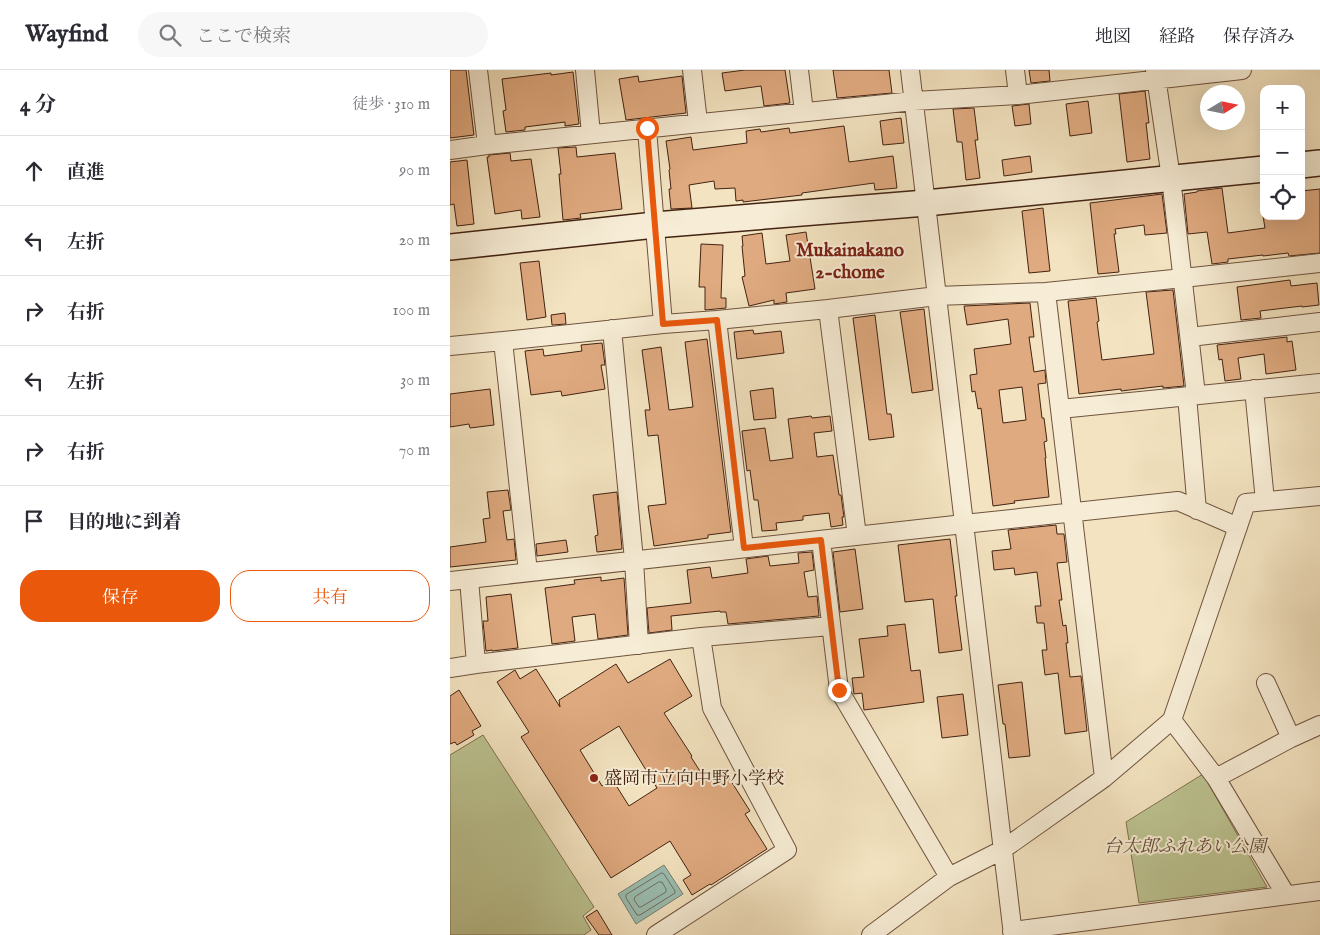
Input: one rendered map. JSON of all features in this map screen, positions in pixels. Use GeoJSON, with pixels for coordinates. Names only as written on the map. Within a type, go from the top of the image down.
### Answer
{"type":"FeatureCollection","features":[{"type":"Feature","properties":{"kind":"street"},"geometry":{"type":"LineString","coordinates":[[478,70],[486,145]]}},
{"type":"Feature","properties":{"kind":"street"},"geometry":{"type":"LineString","coordinates":[[585,70],[592,134]]}},
{"type":"Feature","properties":{"kind":"street"},"geometry":{"type":"LineString","coordinates":[[692,70],[698,122]]}},
{"type":"Feature","properties":{"kind":"street"},"geometry":{"type":"LineString","coordinates":[[799,70],[804,112]]}},
{"type":"Feature","properties":{"kind":"street"},"geometry":{"type":"LineString","coordinates":[[910,70],[1012,933],[1320,891]]}},
{"type":"Feature","properties":{"kind":"street"},"geometry":{"type":"LineString","coordinates":[[1015,70],[1018,96]]}},
{"type":"Feature","properties":{"kind":"street"},"geometry":{"type":"LineString","coordinates":[[450,150],[698,122],[914,101],[1018,96],[1156,75],[1242,70]]}},
{"type":"Feature","properties":{"kind":"street"},"geometry":{"type":"LineString","coordinates":[[1156,75],[1171,178],[1190,337],[1197,510]]}},
{"type":"Feature","properties":{"kind":"street"},"geometry":{"type":"LineString","coordinates":[[647,128],[663,324]]}},
{"type":"Feature","properties":{"kind":"street"},"geometry":{"type":"LineString","coordinates":[[1305,165],[1320,163]]}},
{"type":"Feature","properties":{"kind":"street"},"geometry":{"type":"LineString","coordinates":[[450,247],[655,225],[926,203],[1260,169]]}},
{"type":"Feature","properties":{"kind":"street"},"geometry":{"type":"LineString","coordinates":[[450,346],[828,309],[937,296],[1046,292],[1320,263]]}},
{"type":"Feature","properties":{"kind":"street"},"geometry":{"type":"LineString","coordinates":[[1046,292],[1104,778]]}},
{"type":"Feature","properties":{"kind":"street"},"geometry":{"type":"LineString","coordinates":[[828,309],[857,536]]}},
{"type":"Feature","properties":{"kind":"street"},"geometry":{"type":"LineString","coordinates":[[717,320],[744,548]]}},
{"type":"Feature","properties":{"kind":"street"},"geometry":{"type":"LineString","coordinates":[[1190,337],[1320,322]]}},
{"type":"Feature","properties":{"kind":"street"},"geometry":{"type":"LineString","coordinates":[[612,329],[634,560],[639,645]]}},
{"type":"Feature","properties":{"kind":"street"},"geometry":{"type":"LineString","coordinates":[[503,341],[528,572]]}},
{"type":"Feature","properties":{"kind":"street"},"geometry":{"type":"LineString","coordinates":[[1060,409],[1320,382]]}},
{"type":"Feature","properties":{"kind":"street"},"geometry":{"type":"LineString","coordinates":[[1254,389],[1265,501]]}},
{"type":"Feature","properties":{"kind":"street"},"geometry":{"type":"LineString","coordinates":[[871,935],[949,877],[1002,850],[1104,778],[1172,720],[1246,503],[1320,496]]}},
{"type":"Feature","properties":{"kind":"street"},"geometry":{"type":"LineString","coordinates":[[450,581],[1178,502],[1238,527]]}},
{"type":"Feature","properties":{"kind":"street"},"geometry":{"type":"LineString","coordinates":[[821,540],[839,690],[949,877]]}},
{"type":"Feature","properties":{"kind":"street"},"geometry":{"type":"LineString","coordinates":[[468,579],[476,664]]}},
{"type":"Feature","properties":{"kind":"street"},"geometry":{"type":"LineString","coordinates":[[450,668],[701,637],[832,626]]}},
{"type":"Feature","properties":{"kind":"street"},"geometry":{"type":"LineString","coordinates":[[656,935],[787,850],[712,708],[701,637]]}},
{"type":"Feature","properties":{"kind":"street"},"geometry":{"type":"LineString","coordinates":[[1266,683],[1291,738]]}},
{"type":"Feature","properties":{"kind":"street"},"geometry":{"type":"LineString","coordinates":[[1172,720],[1216,778],[1286,895]]}},
{"type":"Feature","properties":{"kind":"street"},"geometry":{"type":"LineString","coordinates":[[1216,778],[1291,738],[1320,725]]}},
{"type":"Feature","properties":{"kind":"green space"},"geometry":{"type":"Polygon","coordinates":[[[483,735],[594,907],[583,916],[591,930],[584,935],[450,935],[450,755],[483,735]]]}},
{"type":"Feature","properties":{"kind":"green space","name":"台太郎ふれあい公園"},"geometry":{"type":"Polygon","coordinates":[[[1203,774],[1267,887],[1139,903],[1126,822],[1203,774]]]}},
{"type":"Feature","properties":{"kind":"water"},"geometry":{"type":"Polygon","coordinates":[[[664,865],[683,894],[636,924],[618,894],[664,865]]]}},
{"type":"Feature","properties":{"kind":"building"},"geometry":{"type":"Polygon","coordinates":[[[450,70],[466,70],[474,135],[450,138],[450,70]]]}},
{"type":"Feature","properties":{"kind":"building"},"geometry":{"type":"Polygon","coordinates":[[[745,70],[785,70],[790,103],[764,106],[761,86],[725,91],[722,73],[745,70]]]}},
{"type":"Feature","properties":{"kind":"building"},"geometry":{"type":"Polygon","coordinates":[[[833,70],[889,70],[892,93],[837,98],[833,70]]]}},
{"type":"Feature","properties":{"kind":"building"},"geometry":{"type":"Polygon","coordinates":[[[1029,70],[1049,70],[1050,81],[1031,83],[1029,70]]]}},
{"type":"Feature","properties":{"kind":"building"},"geometry":{"type":"Polygon","coordinates":[[[573,72],[579,124],[565,126],[565,122],[525,127],[525,130],[506,132],[503,111],[506,110],[502,79],[573,72]]]}},
{"type":"Feature","properties":{"kind":"building"},"geometry":{"type":"Polygon","coordinates":[[[638,76],[639,82],[682,76],[686,113],[626,120],[619,79],[638,76]]]}},
{"type":"Feature","properties":{"kind":"building"},"geometry":{"type":"Polygon","coordinates":[[[1145,91],[1149,123],[1146,123],[1150,159],[1127,162],[1119,94],[1145,91]]]}},
{"type":"Feature","properties":{"kind":"building"},"geometry":{"type":"Polygon","coordinates":[[[1088,101],[1092,133],[1070,136],[1066,104],[1088,101]]]}},
{"type":"Feature","properties":{"kind":"building"},"geometry":{"type":"Polygon","coordinates":[[[1029,104],[1031,124],[1015,126],[1012,106],[1029,104]]]}},
{"type":"Feature","properties":{"kind":"building"},"geometry":{"type":"Polygon","coordinates":[[[974,108],[978,140],[975,140],[980,178],[966,180],[962,142],[957,142],[953,109],[974,108]]]}},
{"type":"Feature","properties":{"kind":"building"},"geometry":{"type":"Polygon","coordinates":[[[901,118],[904,143],[883,145],[880,121],[901,118]]]}},
{"type":"Feature","properties":{"kind":"building"},"geometry":{"type":"Polygon","coordinates":[[[844,126],[849,162],[893,156],[897,188],[875,190],[874,183],[802,193],[802,195],[743,202],[743,200],[736,201],[735,188],[715,189],[714,181],[689,185],[692,208],[671,209],[670,169],[666,141],[691,137],[693,150],[747,143],[746,131],[760,129],[761,132],[789,128],[790,133],[844,126]]]}},
{"type":"Feature","properties":{"kind":"building"},"geometry":{"type":"Polygon","coordinates":[[[576,147],[577,157],[615,153],[622,209],[580,214],[581,218],[563,220],[558,148],[576,147]]]}},
{"type":"Feature","properties":{"kind":"building"},"geometry":{"type":"Polygon","coordinates":[[[510,153],[511,161],[531,159],[540,217],[522,219],[521,210],[495,214],[487,157],[489,155],[510,153]]]}},
{"type":"Feature","properties":{"kind":"building"},"geometry":{"type":"Polygon","coordinates":[[[1030,156],[1032,172],[1004,176],[1002,160],[1030,156]]]}},
{"type":"Feature","properties":{"kind":"building"},"geometry":{"type":"Polygon","coordinates":[[[467,160],[474,224],[457,226],[454,204],[450,205],[450,162],[467,160]]]}},
{"type":"Feature","properties":{"kind":"building"},"geometry":{"type":"Polygon","coordinates":[[[1222,188],[1228,233],[1265,228],[1264,220],[1305,220],[1305,191],[1320,189],[1320,253],[1289,256],[1288,253],[1263,255],[1228,259],[1228,262],[1212,264],[1207,232],[1188,234],[1184,194],[1222,188]]]}},
{"type":"Feature","properties":{"kind":"building"},"geometry":{"type":"Polygon","coordinates":[[[1162,194],[1167,233],[1145,235],[1144,225],[1115,229],[1119,272],[1098,274],[1090,203],[1162,194]]]}},
{"type":"Feature","properties":{"kind":"building"},"geometry":{"type":"Polygon","coordinates":[[[1043,208],[1050,271],[1029,273],[1022,211],[1043,208]]]}},
{"type":"Feature","properties":{"kind":"building"},"geometry":{"type":"Polygon","coordinates":[[[806,232],[815,289],[786,293],[787,302],[774,304],[774,300],[749,306],[742,277],[745,276],[742,236],[762,233],[766,264],[790,261],[786,235],[806,232]]]}},
{"type":"Feature","properties":{"kind":"building"},"geometry":{"type":"Polygon","coordinates":[[[701,244],[723,245],[721,298],[726,298],[726,308],[705,310],[705,287],[699,287],[701,244]]]}},
{"type":"Feature","properties":{"kind":"building"},"geometry":{"type":"Polygon","coordinates":[[[539,261],[546,317],[527,320],[520,263],[539,261]]]}},
{"type":"Feature","properties":{"kind":"building"},"geometry":{"type":"Polygon","coordinates":[[[1290,280],[1291,286],[1317,283],[1319,305],[1260,311],[1261,318],[1241,320],[1237,287],[1290,280]]]}},
{"type":"Feature","properties":{"kind":"building"},"geometry":{"type":"Polygon","coordinates":[[[1173,290],[1184,386],[1163,388],[1163,386],[1121,391],[1121,389],[1079,394],[1068,301],[1096,298],[1102,360],[1154,354],[1146,292],[1173,290]]]}},
{"type":"Feature","properties":{"kind":"building"},"geometry":{"type":"Polygon","coordinates":[[[1030,303],[1034,337],[1029,337],[1034,372],[1045,370],[1046,383],[1038,384],[1047,441],[1044,442],[1049,497],[1014,501],[1015,503],[993,506],[981,408],[978,409],[975,391],[972,392],[970,375],[977,374],[974,349],[1011,344],[1008,319],[967,325],[964,306],[1030,303]],[[1022,387],[999,390],[1003,423],[1026,420],[1022,387]]]}},
{"type":"Feature","properties":{"kind":"building"},"geometry":{"type":"Polygon","coordinates":[[[924,309],[933,390],[912,393],[900,312],[924,309]]]}},
{"type":"Feature","properties":{"kind":"building"},"geometry":{"type":"Polygon","coordinates":[[[565,313],[566,324],[552,325],[551,315],[565,313]]]}},
{"type":"Feature","properties":{"kind":"building"},"geometry":{"type":"Polygon","coordinates":[[[875,315],[887,414],[891,414],[894,437],[869,440],[853,318],[875,315]]]}},
{"type":"Feature","properties":{"kind":"building"},"geometry":{"type":"Polygon","coordinates":[[[753,330],[754,334],[781,331],[784,353],[737,359],[734,332],[753,330]]]}},
{"type":"Feature","properties":{"kind":"building"},"geometry":{"type":"Polygon","coordinates":[[[1287,337],[1287,342],[1292,341],[1296,370],[1266,374],[1264,354],[1238,358],[1241,379],[1225,381],[1222,359],[1219,360],[1217,345],[1287,337]]]}},
{"type":"Feature","properties":{"kind":"building"},"geometry":{"type":"Polygon","coordinates":[[[707,339],[731,532],[708,535],[708,538],[654,546],[648,506],[666,504],[658,435],[648,436],[645,410],[650,410],[642,350],[661,347],[669,410],[693,407],[685,342],[707,339]]]}},
{"type":"Feature","properties":{"kind":"building"},"geometry":{"type":"Polygon","coordinates":[[[602,343],[605,365],[601,365],[605,389],[562,396],[561,391],[531,395],[525,351],[543,349],[544,356],[582,351],[581,345],[602,343]]]}},
{"type":"Feature","properties":{"kind":"building"},"geometry":{"type":"Polygon","coordinates":[[[773,388],[776,418],[754,420],[750,391],[773,388]]]}},
{"type":"Feature","properties":{"kind":"building"},"geometry":{"type":"Polygon","coordinates":[[[490,389],[494,425],[470,428],[469,424],[450,427],[450,394],[490,389]]]}},
{"type":"Feature","properties":{"kind":"building"},"geometry":{"type":"Polygon","coordinates":[[[811,416],[812,418],[830,416],[832,431],[814,433],[817,457],[833,455],[839,495],[841,495],[844,517],[842,517],[843,525],[831,527],[829,513],[803,516],[803,520],[776,523],[777,530],[762,531],[758,500],[754,500],[750,470],[747,471],[742,431],[765,428],[770,461],[793,458],[788,419],[811,416]]]}},
{"type":"Feature","properties":{"kind":"building"},"geometry":{"type":"Polygon","coordinates":[[[508,490],[511,510],[503,511],[507,540],[514,539],[516,560],[450,567],[450,547],[486,542],[483,519],[490,518],[487,492],[508,490]]]}},
{"type":"Feature","properties":{"kind":"building"},"geometry":{"type":"Polygon","coordinates":[[[617,492],[622,549],[597,552],[595,536],[598,535],[593,495],[617,492]]]}},
{"type":"Feature","properties":{"kind":"building"},"geometry":{"type":"Polygon","coordinates":[[[1056,525],[1057,534],[1064,534],[1067,562],[1057,563],[1062,600],[1059,600],[1063,626],[1066,625],[1070,677],[1081,676],[1087,731],[1065,734],[1058,673],[1045,675],[1042,650],[1047,650],[1044,623],[1037,623],[1035,606],[1041,606],[1037,572],[1015,575],[1014,568],[994,570],[992,551],[1011,549],[1008,530],[1056,525]]]}},
{"type":"Feature","properties":{"kind":"building"},"geometry":{"type":"Polygon","coordinates":[[[950,539],[962,650],[939,653],[933,599],[905,602],[898,545],[950,539]]]}},
{"type":"Feature","properties":{"kind":"building"},"geometry":{"type":"Polygon","coordinates":[[[566,540],[568,552],[537,556],[536,544],[566,540]]]}},
{"type":"Feature","properties":{"kind":"building"},"geometry":{"type":"Polygon","coordinates":[[[855,549],[863,609],[840,612],[833,552],[855,549]]]}},
{"type":"Feature","properties":{"kind":"building"},"geometry":{"type":"Polygon","coordinates":[[[812,552],[814,570],[804,572],[808,597],[817,596],[819,616],[728,624],[726,612],[720,611],[671,616],[672,630],[649,633],[647,608],[691,603],[687,570],[710,567],[712,578],[748,573],[746,559],[768,556],[770,566],[799,563],[798,553],[812,552]]]}},
{"type":"Feature","properties":{"kind":"building"},"geometry":{"type":"Polygon","coordinates":[[[601,577],[601,581],[624,578],[628,635],[598,639],[595,614],[572,617],[575,641],[552,644],[545,588],[575,584],[574,580],[601,577]]]}},
{"type":"Feature","properties":{"kind":"building"},"geometry":{"type":"Polygon","coordinates":[[[511,594],[518,648],[486,651],[483,621],[488,621],[486,597],[511,594]]]}},
{"type":"Feature","properties":{"kind":"building"},"geometry":{"type":"Polygon","coordinates":[[[905,624],[911,671],[920,670],[924,702],[864,710],[862,693],[854,694],[852,678],[864,677],[859,639],[888,636],[887,626],[905,624]]]}},
{"type":"Feature","properties":{"kind":"building"},"geometry":{"type":"Polygon","coordinates":[[[670,659],[692,696],[664,713],[705,779],[716,772],[717,774],[724,770],[750,811],[745,814],[767,849],[692,895],[683,880],[691,875],[670,841],[611,878],[521,737],[529,732],[497,682],[515,670],[520,679],[536,669],[560,707],[559,700],[616,664],[628,683],[670,659]],[[619,726],[580,750],[602,786],[612,779],[629,806],[657,788],[619,726]]]}},
{"type":"Feature","properties":{"kind":"building"},"geometry":{"type":"Polygon","coordinates":[[[1022,682],[1030,756],[1009,758],[998,685],[1022,682]]]}},
{"type":"Feature","properties":{"kind":"building"},"geometry":{"type":"Polygon","coordinates":[[[459,690],[481,726],[472,731],[474,735],[457,745],[455,742],[450,744],[450,696],[459,690]]]}},
{"type":"Feature","properties":{"kind":"building"},"geometry":{"type":"Polygon","coordinates":[[[963,694],[968,735],[942,738],[937,697],[963,694]]]}},
{"type":"Feature","properties":{"kind":"building"},"geometry":{"type":"Polygon","coordinates":[[[597,910],[612,935],[599,935],[586,917],[597,910]]]}},
{"type":"Feature","properties":{"kind":"place","name":"盛岡市立向中野小学校"},"geometry":{"type":"Point","coordinates":[594,778]}},
{"type":"Feature","properties":{"kind":"district","name":"Mukainakano 2-chome"},"geometry":{"type":"Point","coordinates":[850,260]}},
{"type":"Feature","properties":{"kind":"route"},"geometry":{"type":"LineString","coordinates":[[647,128],[663,324],[717,320],[744,548],[821,540],[839,690]]}}]}
